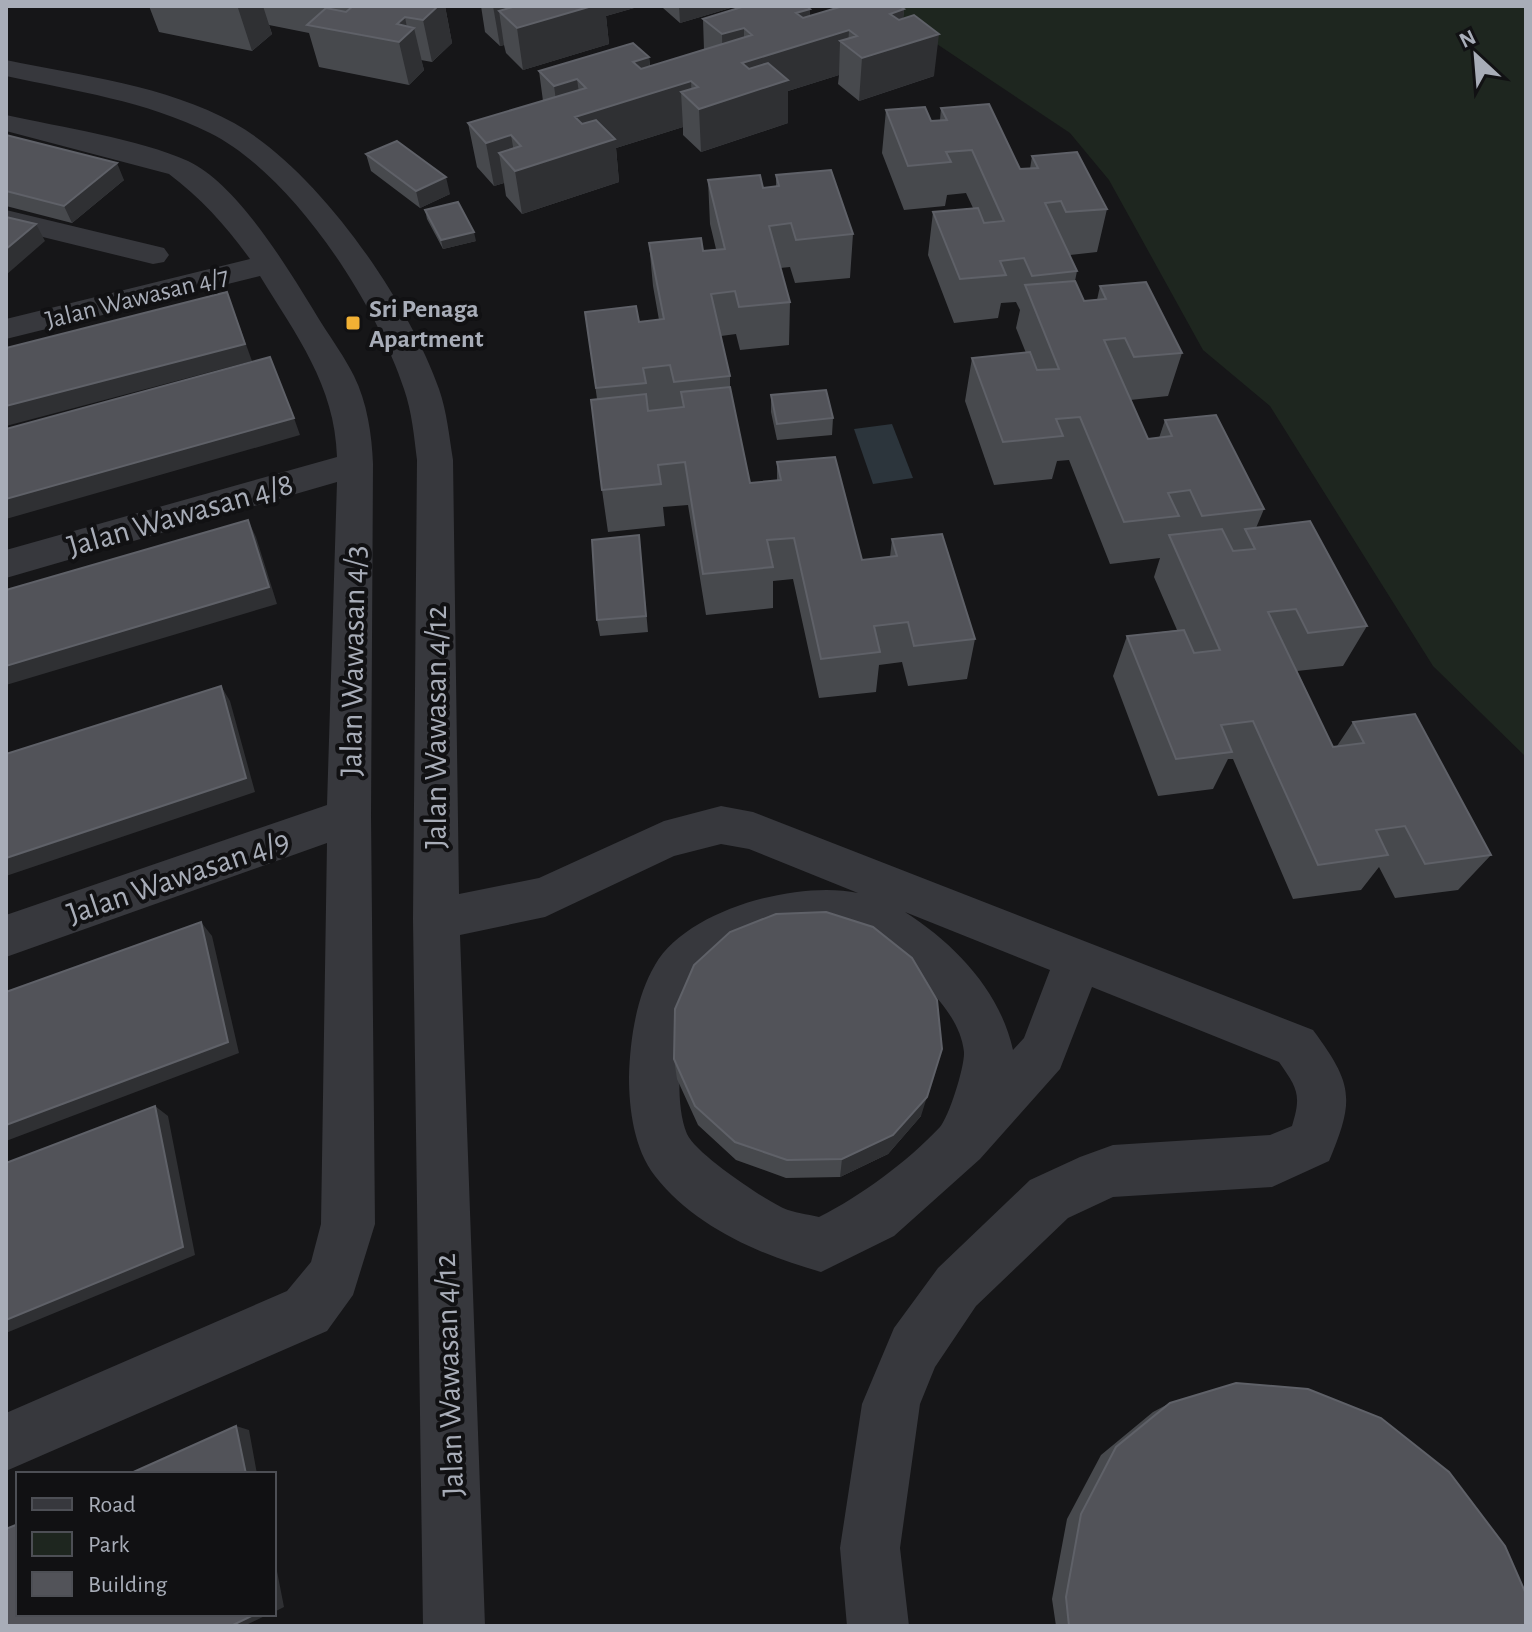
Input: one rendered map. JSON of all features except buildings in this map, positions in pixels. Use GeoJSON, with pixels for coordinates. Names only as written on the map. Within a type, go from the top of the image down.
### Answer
{"type":"FeatureCollection","features":[{"type":"Feature","properties":{"kind":"street","name":"Jalan Wawasan 4/12"},"geometry":{"type":"LineString","coordinates":[[6,68],[154,101],[196,115],[271,162],[326,220],[390,319],[427,405],[435,460],[436,919],[454,1626]]}},
{"type":"Feature","properties":{"kind":"street","name":"Jalan Wawasan 4/3"},"geometry":{"type":"LineString","coordinates":[[6,123],[179,168],[201,184],[237,220],[269,264],[338,377],[354,435],[355,464],[349,816],[348,1224],[334,1276],[307,1311],[6,1442]]}},
{"type":"Feature","properties":{"kind":"street"},"geometry":{"type":"LineString","coordinates":[[6,219],[153,255]]}},
{"type":"Feature","properties":{"kind":"street","name":"Jalan Wawasan 4/7"},"geometry":{"type":"LineString","coordinates":[[6,329],[269,264]]}},
{"type":"Feature","properties":{"kind":"street","name":"Jalan Wawasan 4/8"},"geometry":{"type":"LineString","coordinates":[[6,564],[355,464]]}},
{"type":"Feature","properties":{"kind":"street","name":"Jalan Wawasan 4/9"},"geometry":{"type":"LineString","coordinates":[[6,936],[349,816]]}},
{"type":"Feature","properties":{"kind":"street"},"geometry":{"type":"LineString","coordinates":[[436,919],[545,897],[664,840],[721,825],[753,831],[1296,1046],[1323,1084],[1324,1110],[1311,1143],[1272,1161],[1113,1171],[1080,1183],[1049,1199],[957,1287],[914,1348],[891,1404],[870,1548],[878,1626]]}},
{"type":"Feature","properties":{"kind":"street"},"geometry":{"type":"LineString","coordinates":[[962,1141],[989,1057],[977,1022],[955,980],[909,940],[866,915],[821,908],[774,914],[744,925],[695,954],[671,978],[657,1037],[652,1086],[667,1150],[703,1187],[769,1230],[821,1245],[875,1217],[962,1141],[1043,1053],[1078,960]]}},
{"type":"Feature","properties":{"kind":"green space"},"geometry":{"type":"Polygon","coordinates":[[[880,6],[1526,6],[1526,757],[1433,666],[1270,406],[1203,350],[1109,180],[1070,133],[880,6]]]}},
{"type":"Feature","properties":{"kind":"shaded area"},"geometry":{"type":"Polygon","coordinates":[[[892,424],[913,478],[873,484],[854,429],[892,424]]]}},
{"type":"Feature","properties":{"kind":"place","name":"Sri Penaga Apartment"},"geometry":{"type":"Point","coordinates":[353,323]}}]}
